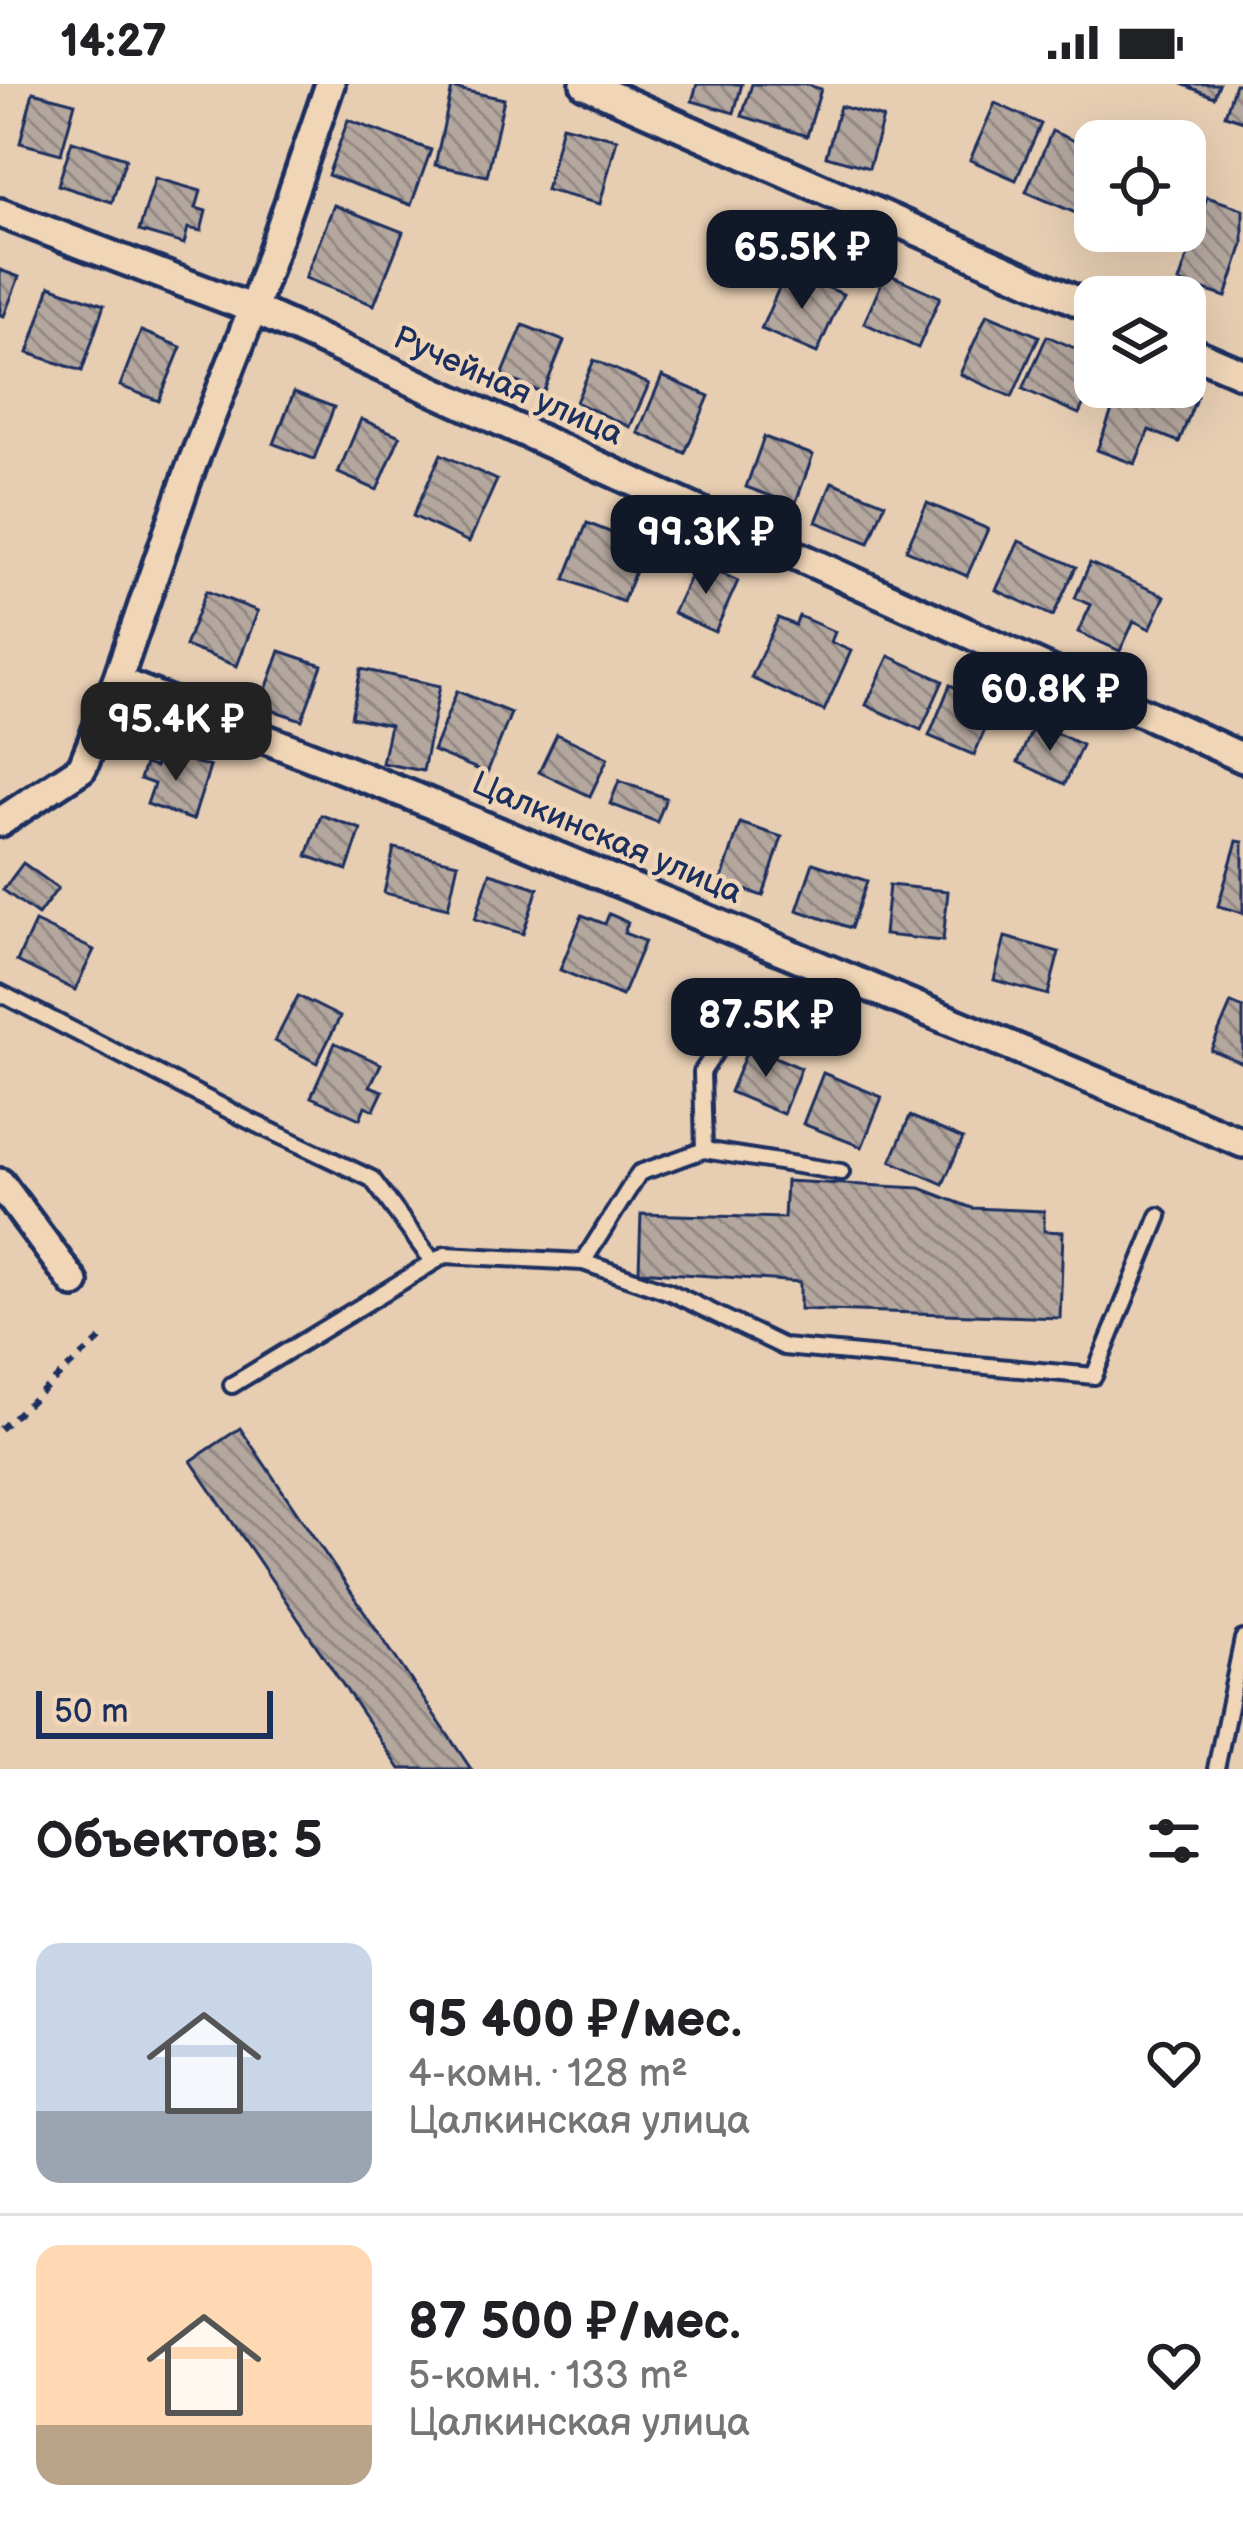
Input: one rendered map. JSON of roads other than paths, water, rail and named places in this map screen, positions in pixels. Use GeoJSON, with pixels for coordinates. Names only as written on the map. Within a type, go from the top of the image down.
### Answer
{"type":"FeatureCollection","features":[{"type":"Feature","properties":{"kind":"street"},"geometry":{"type":"LineString","coordinates":[[0,822],[82,768],[253,309],[330,84]]}},
{"type":"Feature","properties":{"kind":"street"},"geometry":{"type":"LineString","coordinates":[[585,84],[1074,300]]}},
{"type":"Feature","properties":{"kind":"street","name":"Ручейная улица"},"geometry":{"type":"LineString","coordinates":[[0,213],[253,309],[1243,758]]}},
{"type":"Feature","properties":{"kind":"street"},"geometry":{"type":"LineString","coordinates":[[1206,358],[1243,374]]}},
{"type":"Feature","properties":{"kind":"street","name":"Цалкинская улица"},"geometry":{"type":"LineString","coordinates":[[117,682],[412,796],[1243,1143]]}},
{"type":"Feature","properties":{"kind":"street"},"geometry":{"type":"LineString","coordinates":[[0,1184],[74,1283]]}},
{"type":"Feature","properties":{"kind":"lane"},"geometry":{"type":"LineString","coordinates":[[704,1150],[702,1072],[736,1021],[851,979]]}},
{"type":"Feature","properties":{"kind":"lane"},"geometry":{"type":"LineString","coordinates":[[0,993],[372,1179],[433,1262]]}},
{"type":"Feature","properties":{"kind":"lane"},"geometry":{"type":"LineString","coordinates":[[583,1262],[639,1173],[704,1150],[841,1172]]}},
{"type":"Feature","properties":{"kind":"lane"},"geometry":{"type":"LineString","coordinates":[[232,1385],[445,1255],[583,1262],[670,1292],[784,1347],[1094,1376],[1159,1216]]}},
{"type":"Feature","properties":{"kind":"lane"},"geometry":{"type":"LineString","coordinates":[[1216,1769],[1243,1639]]}}]}
